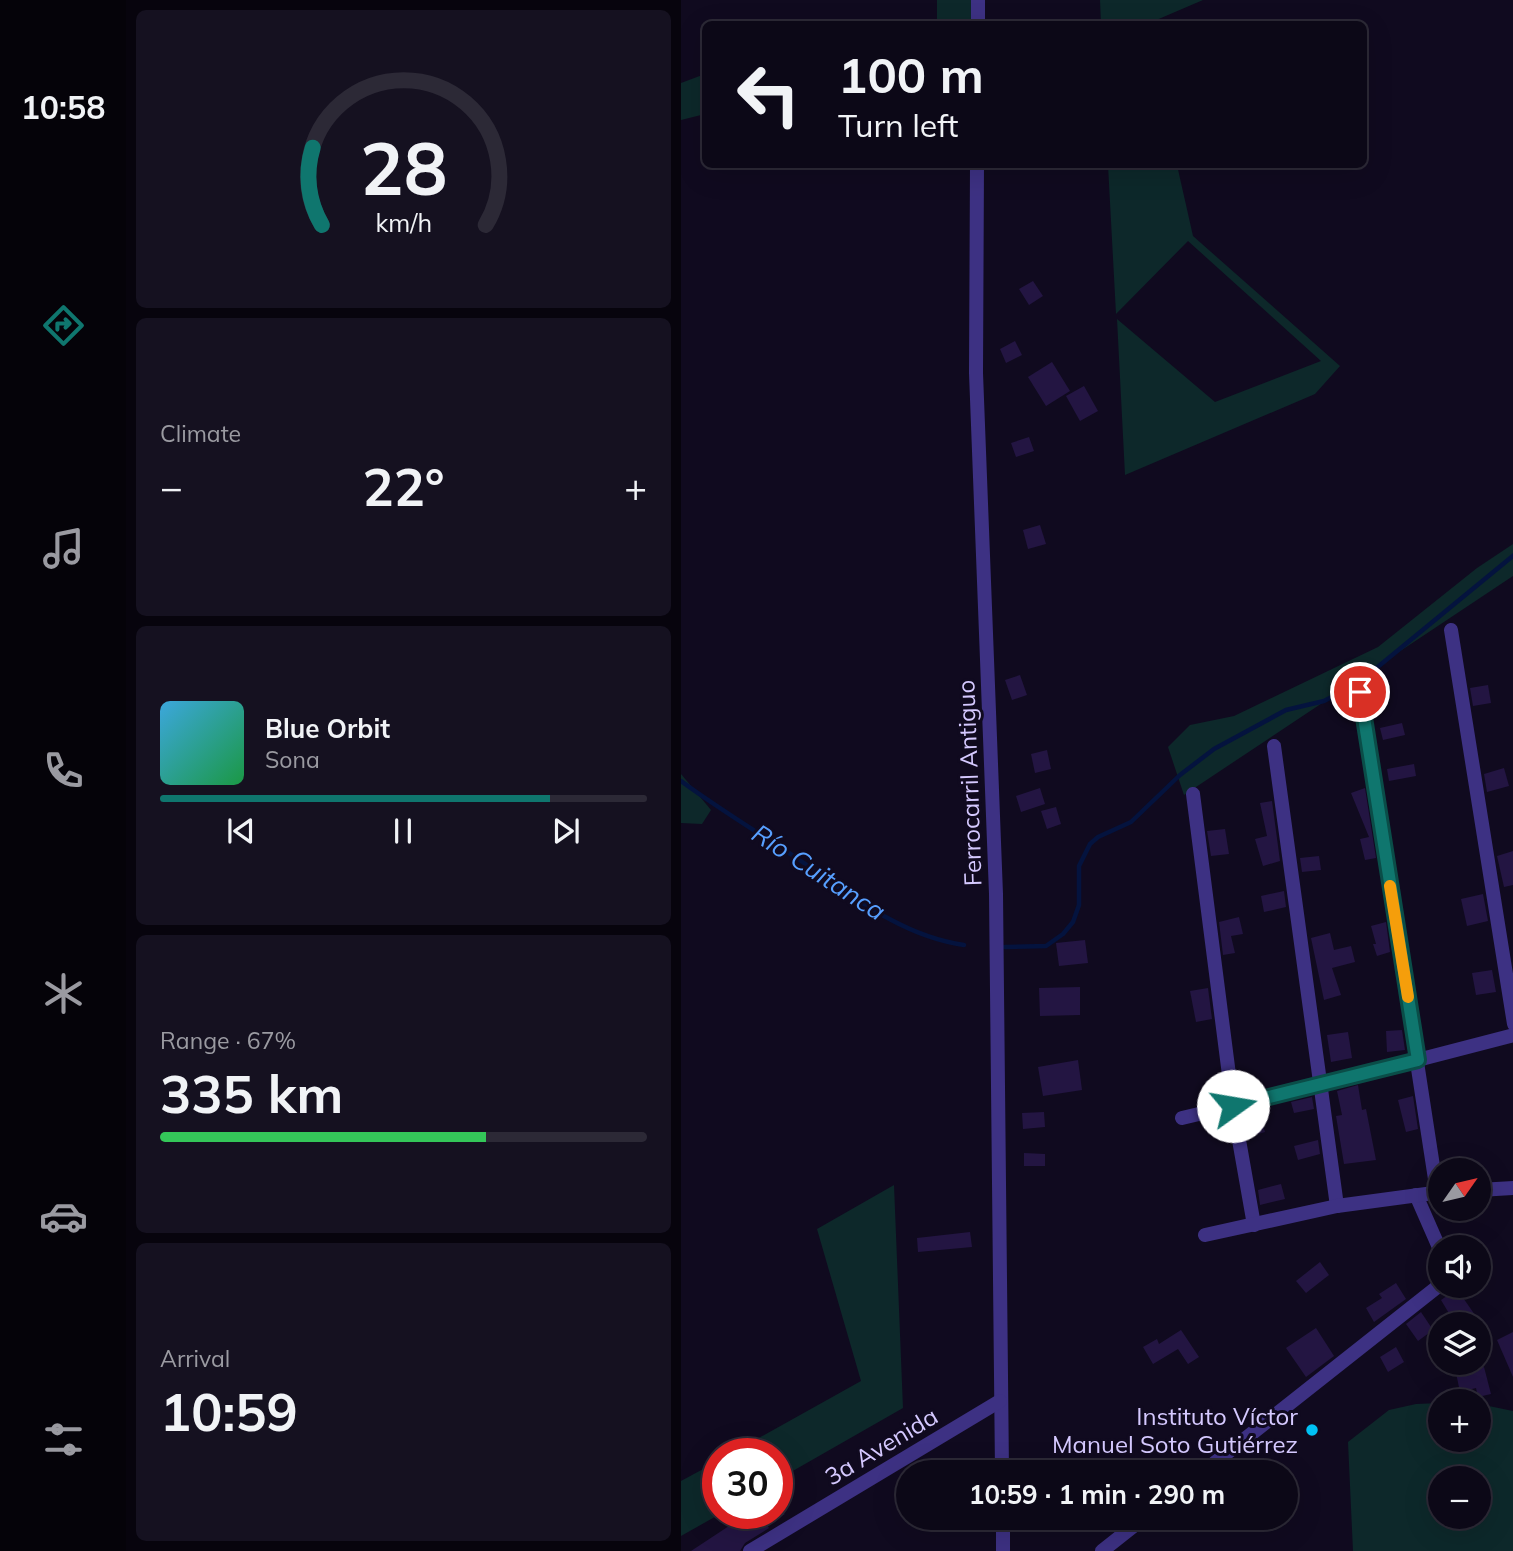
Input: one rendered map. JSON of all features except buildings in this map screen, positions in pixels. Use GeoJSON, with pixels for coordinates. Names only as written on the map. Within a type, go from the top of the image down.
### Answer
{"type":"FeatureCollection","features":[{"type":"Feature","properties":{"kind":"street"},"geometry":{"type":"LineString","coordinates":[[978,0],[978,21]]}},
{"type":"Feature","properties":{"kind":"street","name":"Ferrocarril Antiguo"},"geometry":{"type":"LineString","coordinates":[[977,168],[976,373],[996,894],[1002,1460]]}},
{"type":"Feature","properties":{"kind":"street"},"geometry":{"type":"LineString","coordinates":[[1451,630],[1513,1024]]}},
{"type":"Feature","properties":{"kind":"street"},"geometry":{"type":"LineString","coordinates":[[1360,692],[1434,1158]]}},
{"type":"Feature","properties":{"kind":"street"},"geometry":{"type":"LineString","coordinates":[[1274,746],[1337,1206]]}},
{"type":"Feature","properties":{"kind":"street"},"geometry":{"type":"LineString","coordinates":[[1193,794],[1233,1106],[1254,1224]]}},
{"type":"Feature","properties":{"kind":"street"},"geometry":{"type":"LineString","coordinates":[[1182,1118],[1513,1035]]}},
{"type":"Feature","properties":{"kind":"street"},"geometry":{"type":"LineString","coordinates":[[1491,1189],[1513,1188]]}},
{"type":"Feature","properties":{"kind":"street"},"geometry":{"type":"LineString","coordinates":[[1205,1235],[1337,1206],[1428,1193]]}},
{"type":"Feature","properties":{"kind":"street"},"geometry":{"type":"LineString","coordinates":[[1416,1195],[1434,1235]]}},
{"type":"Feature","properties":{"kind":"street"},"geometry":{"type":"LineString","coordinates":[[1218,1460],[1428,1294]]}},
{"type":"Feature","properties":{"kind":"street","name":"3a Avenida"},"geometry":{"type":"LineString","coordinates":[[750,1551],[1000,1401]]}},
{"type":"Feature","properties":{"kind":"street"},"geometry":{"type":"LineString","coordinates":[[1003,1530],[1003,1551]]}},
{"type":"Feature","properties":{"kind":"street"},"geometry":{"type":"LineString","coordinates":[[1102,1551],[1129,1530]]}},
{"type":"Feature","properties":{"kind":"green space"},"geometry":{"type":"Polygon","coordinates":[[[937,0],[978,0],[978,21],[937,21],[937,0]]]}},
{"type":"Feature","properties":{"kind":"green space"},"geometry":{"type":"Polygon","coordinates":[[[1100,0],[1203,0],[1154,21],[1101,21],[1100,0]]]}},
{"type":"Feature","properties":{"kind":"green space"},"geometry":{"type":"Polygon","coordinates":[[[702,75],[702,115],[681,120],[681,83],[702,75]]]}},
{"type":"Feature","properties":{"kind":"green space"},"geometry":{"type":"Polygon","coordinates":[[[1108,168],[1178,168],[1193,236],[1340,366],[1315,394],[1125,475],[1117,319],[1215,402],[1321,361],[1188,241],[1116,314],[1108,168]]]}},
{"type":"Feature","properties":{"kind":"green space"},"geometry":{"type":"Polygon","coordinates":[[[1513,544],[1513,576],[1184,795],[1168,747],[1190,725],[1234,716],[1378,647],[1477,568],[1513,544]]]}},
{"type":"Feature","properties":{"kind":"green space"},"geometry":{"type":"Polygon","coordinates":[[[681,774],[711,810],[702,824],[681,823],[681,774]]]}},
{"type":"Feature","properties":{"kind":"green space"},"geometry":{"type":"Polygon","coordinates":[[[894,1185],[903,1408],[793,1471],[793,1438],[759,1438],[861,1381],[817,1229],[894,1185]]]}},
{"type":"Feature","properties":{"kind":"green space"},"geometry":{"type":"Polygon","coordinates":[[[1428,1404],[1428,1452],[1491,1452],[1491,1406],[1513,1411],[1513,1551],[1353,1551],[1348,1442],[1389,1410],[1428,1404]]]}},
{"type":"Feature","properties":{"kind":"green space"},"geometry":{"type":"Polygon","coordinates":[[[702,1470],[702,1524],[681,1536],[681,1481],[702,1470]]]}},
{"type":"Feature","properties":{"kind":"waterway","name":"Río Cuitanca"},"geometry":{"type":"LineString","coordinates":[[1005,947],[1046,946],[1063,934],[1073,922],[1079,905],[1079,866],[1090,844],[1098,837],[1131,822],[1180,775],[1214,749],[1286,710],[1324,701],[1357,684],[1514,555]]}},
{"type":"Feature","properties":{"kind":"waterway","name":"Río Cuitanca"},"geometry":{"type":"LineString","coordinates":[[681,781],[877,912],[918,933],[964,945]]}},
{"type":"Feature","properties":{"kind":"slow traffic"},"geometry":{"type":"LineString","coordinates":[[1390,886],[1408,997]]}},
{"type":"Feature","properties":{"kind":"place","name":"Instituto Víctor Manuel Soto Gutiérrez"},"geometry":{"type":"Point","coordinates":[1312,1430]}},
{"type":"Feature","properties":{"kind":"route"},"geometry":{"type":"LineString","coordinates":[[1233,1106],[1418,1060],[1360,692]]}}]}
